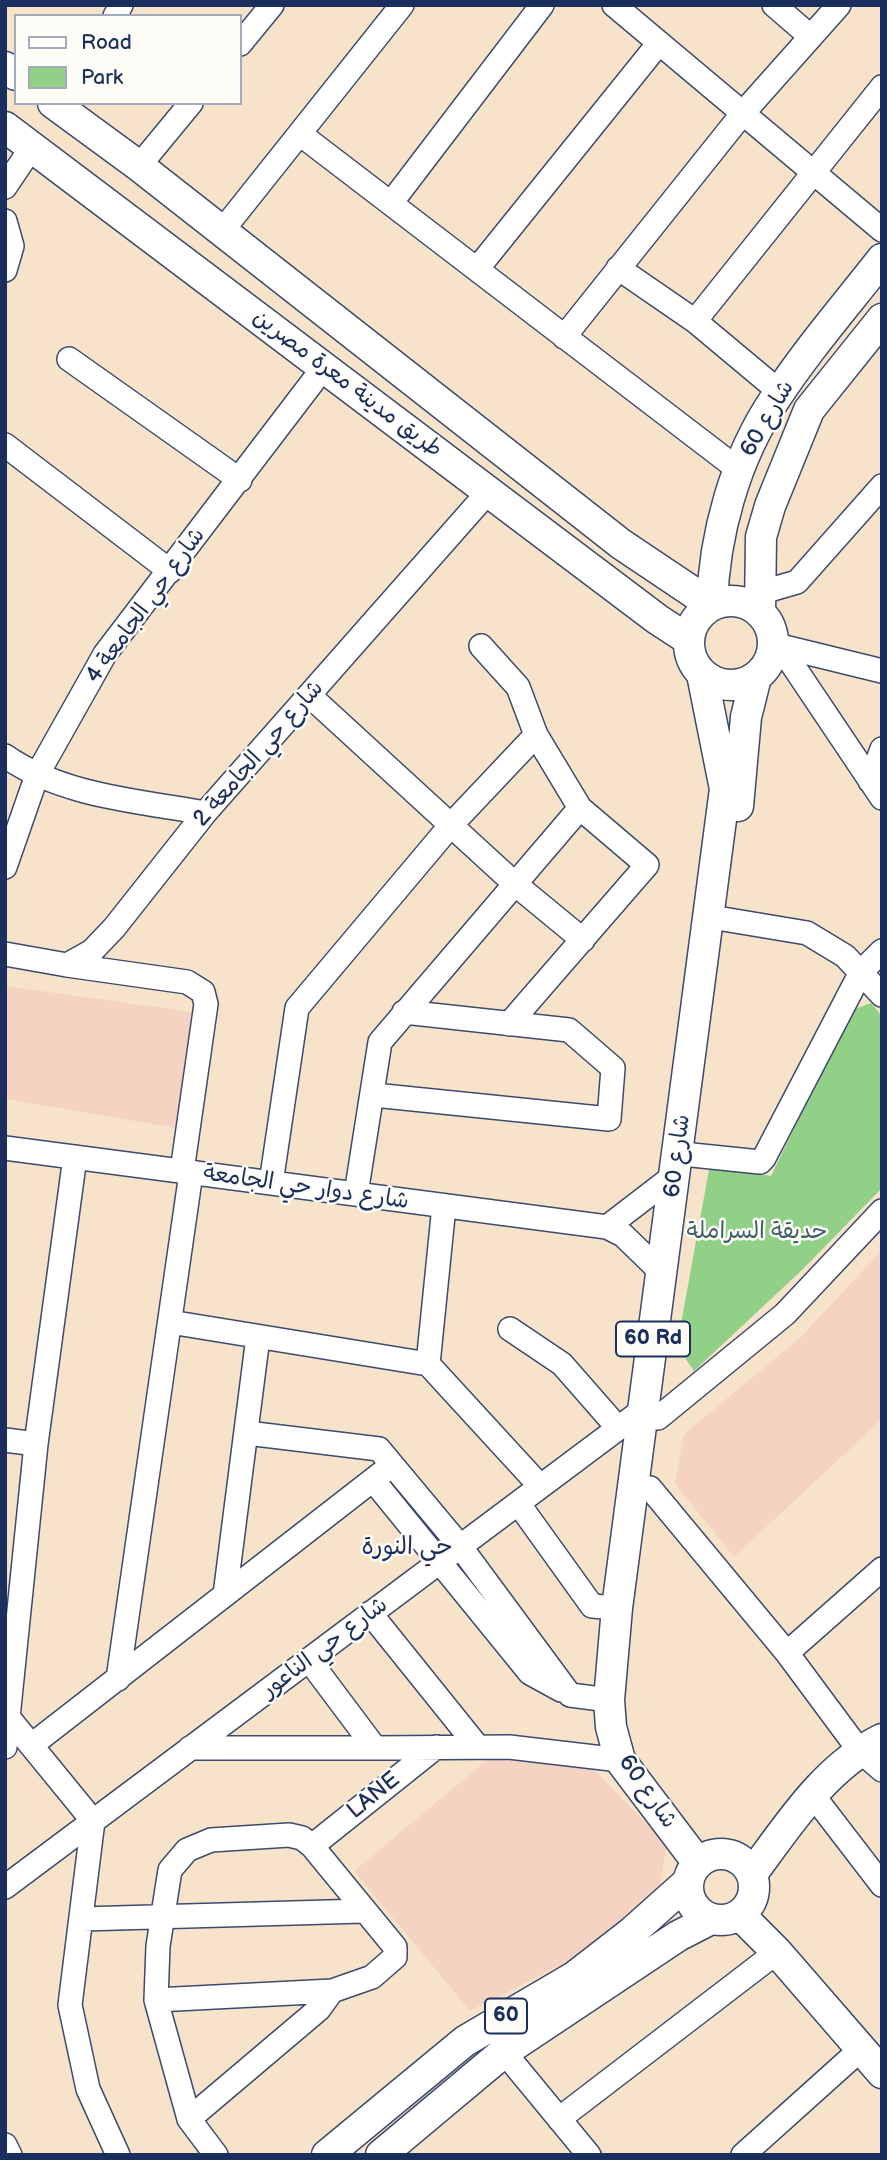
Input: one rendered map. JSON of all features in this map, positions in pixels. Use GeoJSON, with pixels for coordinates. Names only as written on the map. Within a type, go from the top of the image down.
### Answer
{"type":"FeatureCollection","features":[{"type":"Feature","properties":{"kind":"main road","name":"طريق مدينة معرة مصرين"},"geometry":{"type":"LineString","coordinates":[[64,107],[621,544],[712,605]]}},
{"type":"Feature","properties":{"kind":"main road"},"geometry":{"type":"LineString","coordinates":[[35,150],[64,107]]}},
{"type":"Feature","properties":{"kind":"main road","name":"طريق مدينة معرة مصرين"},"geometry":{"type":"LineString","coordinates":[[5,127],[657,619],[690,640]]}},
{"type":"Feature","properties":{"kind":"main road","name":"شارع 60"},"geometry":{"type":"LineString","coordinates":[[712,605],[713,565],[739,470],[780,392],[882,259]]}},
{"type":"Feature","properties":{"kind":"main road","name":"شارع 60"},"geometry":{"type":"LineString","coordinates":[[767,619],[761,537],[809,410],[881,321]]}},
{"type":"Feature","properties":{"kind":"main road"},"geometry":{"type":"LineString","coordinates":[[722,530],[761,537]]}},
{"type":"Feature","properties":{"kind":"main road"},"geometry":{"type":"LineString","coordinates":[[735,601],[767,619],[772,653],[766,666],[756,677],[743,684],[714,682],[702,674],[693,662],[690,640],[697,618],[712,605],[735,601]]}},
{"type":"Feature","properties":{"kind":"main road","name":"شارع 60"},"geometry":{"type":"LineString","coordinates":[[699,1866],[620,1760],[611,1727],[609,1700],[617,1608],[651,1414],[684,1165],[725,789],[702,674]]}},
{"type":"Feature","properties":{"kind":"main road","name":"شارع 60"},"geometry":{"type":"LineString","coordinates":[[699,1866],[638,1760],[627,1727],[624,1686],[631,1614],[650,1488],[651,1414],[662,1273],[684,1165],[723,919],[746,717],[756,677]]}},
{"type":"Feature","properties":{"kind":"main road"},"geometry":{"type":"LineString","coordinates":[[739,1901],[812,1794],[871,1744]]}},
{"type":"Feature","properties":{"kind":"main road"},"geometry":{"type":"LineString","coordinates":[[739,1901],[692,1904],[699,1866],[731,1855],[741,1860],[739,1901],[777,1952],[871,2048]]}},
{"type":"Feature","properties":{"kind":"main road","name":"60"},"geometry":{"type":"LineString","coordinates":[[327,2155],[465,2041],[573,1978],[632,1932],[699,1866]]}},
{"type":"Feature","properties":{"kind":"main road"},"geometry":{"type":"LineString","coordinates":[[739,1901],[871,2048],[882,2073]]}},
{"type":"Feature","properties":{"kind":"main road","name":"60"},"geometry":{"type":"LineString","coordinates":[[390,2152],[504,2052],[678,1936],[739,1901]]}},
{"type":"Feature","properties":{"kind":"street"},"geometry":{"type":"LineString","coordinates":[[242,42],[272,5]]}},
{"type":"Feature","properties":{"kind":"street"},"geometry":{"type":"LineString","coordinates":[[222,231],[402,5]]}},
{"type":"Feature","properties":{"kind":"street"},"geometry":{"type":"LineString","coordinates":[[391,203],[542,5]]}},
{"type":"Feature","properties":{"kind":"street"},"geometry":{"type":"LineString","coordinates":[[614,5],[882,230]]}},
{"type":"Feature","properties":{"kind":"street"},"geometry":{"type":"LineString","coordinates":[[774,5],[811,37]]}},
{"type":"Feature","properties":{"kind":"street"},"geometry":{"type":"LineString","coordinates":[[565,337],[743,113],[839,5]]}},
{"type":"Feature","properties":{"kind":"street"},"geometry":{"type":"LineString","coordinates":[[477,270],[659,43]]}},
{"type":"Feature","properties":{"kind":"street"},"geometry":{"type":"LineString","coordinates":[[695,321],[812,171],[882,87]]}},
{"type":"Feature","properties":{"kind":"street"},"geometry":{"type":"LineString","coordinates":[[139,166],[189,105]]}},
{"type":"Feature","properties":{"kind":"street"},"geometry":{"type":"LineString","coordinates":[[300,134],[739,470]]}},
{"type":"Feature","properties":{"kind":"street"},"geometry":{"type":"LineString","coordinates":[[5,187],[35,150]]}},
{"type":"Feature","properties":{"kind":"street"},"geometry":{"type":"LineString","coordinates":[[5,221],[12,246],[5,270]]}},
{"type":"Feature","properties":{"kind":"street"},"geometry":{"type":"LineString","coordinates":[[618,268],[695,321],[780,392]]}},
{"type":"Feature","properties":{"kind":"street"},"geometry":{"type":"LineString","coordinates":[[69,359],[240,480]]}},
{"type":"Feature","properties":{"kind":"street","name":"شارع حي الجامعة 4"},"geometry":{"type":"LineString","coordinates":[[5,867],[37,775],[105,654],[324,367]]}},
{"type":"Feature","properties":{"kind":"street"},"geometry":{"type":"LineString","coordinates":[[5,445],[170,571]]}},
{"type":"Feature","properties":{"kind":"street"},"geometry":{"type":"LineString","coordinates":[[767,619],[882,486]]}},
{"type":"Feature","properties":{"kind":"street","name":"شارع حي الجامعة 2"},"geometry":{"type":"LineString","coordinates":[[67,965],[92,951],[114,928],[205,813],[489,491]]}},
{"type":"Feature","properties":{"kind":"street"},"geometry":{"type":"LineString","coordinates":[[767,619],[882,671]]}},
{"type":"Feature","properties":{"kind":"street"},"geometry":{"type":"LineString","coordinates":[[767,619],[876,790]]}},
{"type":"Feature","properties":{"kind":"street"},"geometry":{"type":"LineString","coordinates":[[481,646],[518,687],[536,735],[580,808],[647,865],[509,1024]]}},
{"type":"Feature","properties":{"kind":"street"},"geometry":{"type":"LineString","coordinates":[[310,696],[515,884],[583,940]]}},
{"type":"Feature","properties":{"kind":"street"},"geometry":{"type":"LineString","coordinates":[[271,1183],[297,1007],[451,825],[536,735]]}},
{"type":"Feature","properties":{"kind":"street"},"geometry":{"type":"LineString","coordinates":[[876,790],[882,749]]}},
{"type":"Feature","properties":{"kind":"street"},"geometry":{"type":"LineString","coordinates":[[5,756],[37,775],[76,789],[205,813]]}},
{"type":"Feature","properties":{"kind":"street"},"geometry":{"type":"LineString","coordinates":[[356,1194],[374,1095],[380,1042],[580,808]]}},
{"type":"Feature","properties":{"kind":"street"},"geometry":{"type":"LineString","coordinates":[[723,919],[807,933],[845,956],[882,995]]}},
{"type":"Feature","properties":{"kind":"street"},"geometry":{"type":"LineString","coordinates":[[607,1227],[684,1165],[760,1162],[764,1158],[861,972],[882,951]]}},
{"type":"Feature","properties":{"kind":"street"},"geometry":{"type":"LineString","coordinates":[[5,954],[187,982],[203,992],[206,1004],[170,1322],[118,1679]]}},
{"type":"Feature","properties":{"kind":"street"},"geometry":{"type":"LineString","coordinates":[[374,1095],[609,1119],[612,1068],[569,1030],[404,1012]]}},
{"type":"Feature","properties":{"kind":"street","name":"شارع دوار حي الجامعة"},"geometry":{"type":"LineString","coordinates":[[5,1148],[607,1227],[623,1235],[662,1273]]}},
{"type":"Feature","properties":{"kind":"street"},"geometry":{"type":"LineString","coordinates":[[5,1747],[36,1444],[75,1157]]}},
{"type":"Feature","properties":{"kind":"street"},"geometry":{"type":"LineString","coordinates":[[428,1364],[444,1206]]}},
{"type":"Feature","properties":{"kind":"street","name":"شارع حي الناعور"},"geometry":{"type":"LineString","coordinates":[[5,1887],[618,1428],[651,1414],[785,1314],[882,1211]]}},
{"type":"Feature","properties":{"kind":"street"},"geometry":{"type":"LineString","coordinates":[[170,1322],[428,1364],[540,1486]]}},
{"type":"Feature","properties":{"kind":"street"},"geometry":{"type":"LineString","coordinates":[[510,1329],[562,1364],[618,1428]]}},
{"type":"Feature","properties":{"kind":"street"},"geometry":{"type":"LineString","coordinates":[[225,1595],[258,1337]]}},
{"type":"Feature","properties":{"kind":"street"},"geometry":{"type":"LineString","coordinates":[[247,1433],[379,1449],[460,1546],[570,1695]]}},
{"type":"Feature","properties":{"kind":"street"},"geometry":{"type":"LineString","coordinates":[[5,1440],[36,1444]]}},
{"type":"Feature","properties":{"kind":"street"},"geometry":{"type":"LineString","coordinates":[[33,1744],[392,1465]]}},
{"type":"Feature","properties":{"kind":"street"},"geometry":{"type":"LineString","coordinates":[[373,1480],[530,1673],[570,1695],[609,1700]]}},
{"type":"Feature","properties":{"kind":"street"},"geometry":{"type":"LineString","coordinates":[[650,1488],[787,1653],[871,1744],[882,1770]]}},
{"type":"Feature","properties":{"kind":"street"},"geometry":{"type":"LineString","coordinates":[[518,1503],[592,1606],[617,1608]]}},
{"type":"Feature","properties":{"kind":"street"},"geometry":{"type":"LineString","coordinates":[[787,1653],[882,1569]]}},
{"type":"Feature","properties":{"kind":"street"},"geometry":{"type":"LineString","coordinates":[[370,1614],[477,1746]]}},
{"type":"Feature","properties":{"kind":"street"},"geometry":{"type":"LineString","coordinates":[[309,1660],[375,1748]]}},
{"type":"Feature","properties":{"kind":"street"},"geometry":{"type":"LineString","coordinates":[[8,1717],[33,1744],[93,1821],[70,2005],[88,2089],[117,2155]]}},
{"type":"Feature","properties":{"kind":"street"},"geometry":{"type":"LineString","coordinates":[[190,1748],[477,1746],[620,1760]]}},
{"type":"Feature","properties":{"kind":"street","name":"LANE"},"geometry":{"type":"LineString","coordinates":[[312,1846],[436,1747]]}},
{"type":"Feature","properties":{"kind":"street"},"geometry":{"type":"LineString","coordinates":[[812,1794],[882,1885]]}},
{"type":"Feature","properties":{"kind":"street"},"geometry":{"type":"LineString","coordinates":[[156,2000],[332,1991],[372,1977],[397,1952],[312,1846],[302,1838],[289,1835],[211,1840],[194,1845],[170,1870],[161,1916],[156,2000],[189,2119],[216,2155]]}},
{"type":"Feature","properties":{"kind":"street"},"geometry":{"type":"LineString","coordinates":[[82,1919],[363,1911]]}},
{"type":"Feature","properties":{"kind":"street"},"geometry":{"type":"LineString","coordinates":[[559,2119],[777,1952]]}},
{"type":"Feature","properties":{"kind":"street"},"geometry":{"type":"LineString","coordinates":[[189,2119],[319,2009],[332,1991]]}},
{"type":"Feature","properties":{"kind":"street"},"geometry":{"type":"LineString","coordinates":[[743,2155],[871,2048]]}},
{"type":"Feature","properties":{"kind":"street"},"geometry":{"type":"LineString","coordinates":[[504,2052],[589,2155]]}},
{"type":"Feature","properties":{"kind":"street"},"geometry":{"type":"LineString","coordinates":[[5,2145],[10,2155]]}},
{"type":"Feature","properties":{"kind":"shaded area"},"geometry":{"type":"Polygon","coordinates":[[[5,986],[192,1012],[176,1128],[5,1099],[5,986]]]}},
{"type":"Feature","properties":{"kind":"shaded area"},"geometry":{"type":"Polygon","coordinates":[[[882,1250],[882,1419],[734,1557],[675,1484],[684,1434],[801,1337],[882,1250]]]}},
{"type":"Feature","properties":{"kind":"shaded area"},"geometry":{"type":"Polygon","coordinates":[[[488,1759],[585,1761],[667,1844],[659,1891],[576,1957],[470,2011],[354,1871],[488,1759]]]}},
{"type":"Feature","properties":{"kind":"green space","name":"حديقة السراملة"},"geometry":{"type":"Polygon","coordinates":[[[871,1003],[882,1016],[882,1188],[802,1270],[694,1371],[677,1346],[710,1164],[771,1176],[852,1010],[871,1003]]]}},
{"type":"Feature","properties":{"kind":"district","name":"حي النورة"},"geometry":{"type":"Point","coordinates":[407,1548]}}]}
